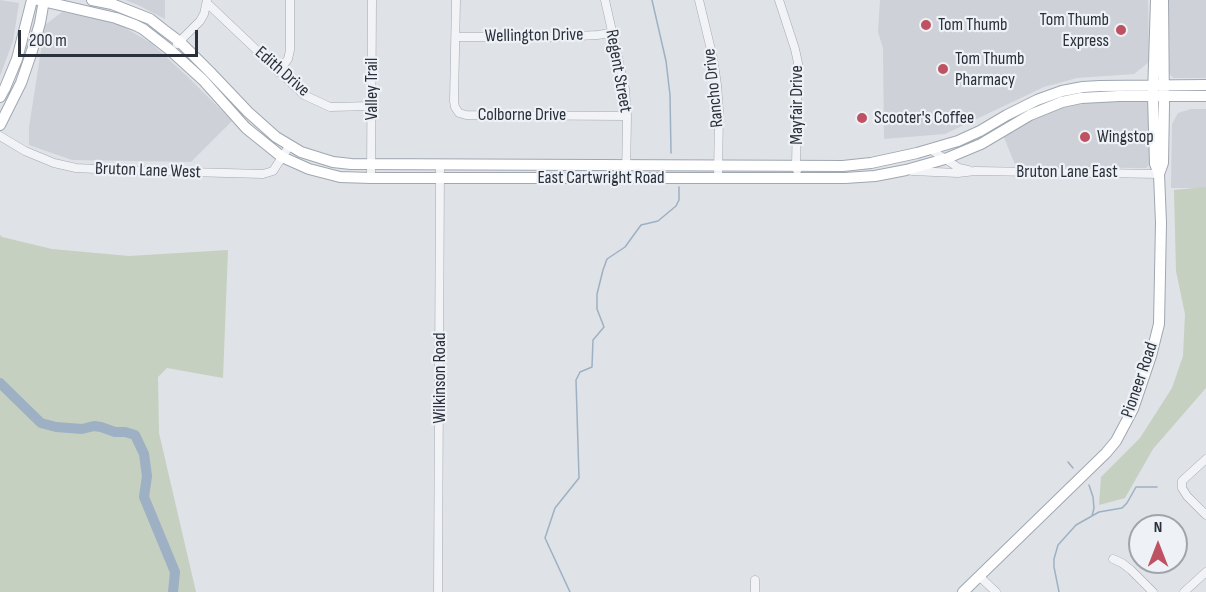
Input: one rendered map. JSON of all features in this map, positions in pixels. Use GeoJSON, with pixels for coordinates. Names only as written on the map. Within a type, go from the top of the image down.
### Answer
{"type":"FeatureCollection","features":[{"type":"Feature","properties":{"kind":"main road","name":"East Cartwright Road"},"geometry":{"type":"LineString","coordinates":[[40,0],[116,18],[151,34],[203,80],[246,128],[282,157],[309,169],[340,177],[718,178],[798,171],[890,160],[958,141],[1016,117]]}},
{"type":"Feature","properties":{"kind":"main road"},"geometry":{"type":"LineString","coordinates":[[0,97],[40,0]]}},
{"type":"Feature","properties":{"kind":"main road"},"geometry":{"type":"LineString","coordinates":[[0,125],[21,83],[31,56],[40,23],[40,0]]}},
{"type":"Feature","properties":{"kind":"main road","name":"East Cartwright Road"},"geometry":{"type":"LineString","coordinates":[[92,0],[112,4],[150,19],[180,42],[248,112],[276,137],[301,152],[333,162],[371,165],[718,166],[798,171],[845,178],[875,176],[945,159],[981,144],[1046,96],[1072,88],[1101,86],[1206,96]]}},
{"type":"Feature","properties":{"kind":"main road","name":"Pioneer Road"},"geometry":{"type":"LineString","coordinates":[[963,592],[1116,441],[1133,409],[1151,356],[1159,324],[1161,223],[1159,174],[1163,163],[1156,0]]}},
{"type":"Feature","properties":{"kind":"main road","name":"Pioneer Road"},"geometry":{"type":"LineString","coordinates":[[1159,91],[1163,0]]}},
{"type":"Feature","properties":{"kind":"main road","name":"East Cartwright Road"},"geometry":{"type":"LineString","coordinates":[[1159,91],[1206,85]]}},
{"type":"Feature","properties":{"kind":"main road"},"geometry":{"type":"LineString","coordinates":[[890,160],[891,173]]}},
{"type":"Feature","properties":{"kind":"street"},"geometry":{"type":"LineString","coordinates":[[278,72],[288,59],[290,50],[290,0]]}},
{"type":"Feature","properties":{"kind":"street","name":"Valley Trail"},"geometry":{"type":"LineString","coordinates":[[371,178],[372,0]]}},
{"type":"Feature","properties":{"kind":"street","name":"Colborne Drive"},"geometry":{"type":"LineString","coordinates":[[456,0],[454,101],[459,113],[466,115],[627,116]]}},
{"type":"Feature","properties":{"kind":"street","name":"Regent Street"},"geometry":{"type":"LineString","coordinates":[[605,0],[625,89],[626,178]]}},
{"type":"Feature","properties":{"kind":"street","name":"Rancho Drive"},"geometry":{"type":"LineString","coordinates":[[699,0],[717,85],[718,178]]}},
{"type":"Feature","properties":{"kind":"street","name":"Mayfair Drive"},"geometry":{"type":"LineString","coordinates":[[780,0],[798,63],[798,171]]}},
{"type":"Feature","properties":{"kind":"street"},"geometry":{"type":"LineString","coordinates":[[170,50],[200,21],[207,1]]}},
{"type":"Feature","properties":{"kind":"street","name":"Edith Drive"},"geometry":{"type":"LineString","coordinates":[[207,1],[304,95],[330,107],[372,106]]}},
{"type":"Feature","properties":{"kind":"street","name":"Wellington Drive"},"geometry":{"type":"LineString","coordinates":[[456,37],[560,37],[612,33]]}},
{"type":"Feature","properties":{"kind":"street","name":"Bruton Lane West"},"geometry":{"type":"LineString","coordinates":[[0,136],[25,151],[54,163],[76,168],[263,174],[273,171],[290,145]]}},
{"type":"Feature","properties":{"kind":"street","name":"Bruton Lane East"},"geometry":{"type":"LineString","coordinates":[[930,149],[959,168],[975,171]]}},
{"type":"Feature","properties":{"kind":"street","name":"Wilkinson Road"},"geometry":{"type":"LineString","coordinates":[[438,592],[440,165]]}},
{"type":"Feature","properties":{"kind":"street","name":"Bruton Lane East"},"geometry":{"type":"LineString","coordinates":[[906,170],[958,173],[975,171],[1159,174]]}},
{"type":"Feature","properties":{"kind":"street"},"geometry":{"type":"LineString","coordinates":[[1206,459],[1182,481],[1182,488],[1187,496],[1206,515]]}},
{"type":"Feature","properties":{"kind":"street"},"geometry":{"type":"LineString","coordinates":[[1113,560],[1122,563],[1153,592]]}},
{"type":"Feature","properties":{"kind":"street"},"geometry":{"type":"LineString","coordinates":[[1184,592],[1206,572]]}},
{"type":"Feature","properties":{"kind":"street"},"geometry":{"type":"LineString","coordinates":[[979,576],[996,592]]}},
{"type":"Feature","properties":{"kind":"street"},"geometry":{"type":"LineString","coordinates":[[754,592],[755,580]]}},
{"type":"Feature","properties":{"kind":"shaded area"},"geometry":{"type":"Polygon","coordinates":[[[0,0],[19,3],[13,41],[0,76],[0,0]]]}},
{"type":"Feature","properties":{"kind":"shaded area"},"geometry":{"type":"Polygon","coordinates":[[[125,0],[165,0],[165,19],[138,5],[125,0]]]}},
{"type":"Feature","properties":{"kind":"shaded area"},"geometry":{"type":"Polygon","coordinates":[[[880,0],[1148,0],[1149,62],[1134,74],[1077,78],[1044,87],[945,134],[884,139],[883,48],[878,32],[880,0]]]}},
{"type":"Feature","properties":{"kind":"shaded area"},"geometry":{"type":"Polygon","coordinates":[[[1168,0],[1206,0],[1206,78],[1173,78],[1168,72],[1168,0]]]}},
{"type":"Feature","properties":{"kind":"shaded area"},"geometry":{"type":"Polygon","coordinates":[[[62,12],[101,19],[122,26],[151,43],[232,121],[191,162],[72,160],[29,145],[29,127],[45,25],[62,12]]]}},
{"type":"Feature","properties":{"kind":"shaded area"},"geometry":{"type":"Polygon","coordinates":[[[1144,100],[1149,104],[1150,164],[1146,168],[1016,167],[1003,135],[1045,112],[1087,101],[1144,100]]]}},
{"type":"Feature","properties":{"kind":"shaded area"},"geometry":{"type":"Polygon","coordinates":[[[1191,109],[1206,109],[1206,188],[1171,188],[1172,124],[1178,113],[1191,109]]]}},
{"type":"Feature","properties":{"kind":"green space"},"geometry":{"type":"Polygon","coordinates":[[[1206,187],[1206,388],[1153,449],[1125,498],[1099,505],[1101,477],[1140,438],[1172,388],[1183,356],[1185,314],[1176,271],[1174,190],[1206,187]]]}},
{"type":"Feature","properties":{"kind":"green space"},"geometry":{"type":"Polygon","coordinates":[[[0,235],[52,249],[129,256],[228,250],[223,378],[167,368],[158,377],[159,433],[196,592],[0,592],[0,235]]]}},
{"type":"Feature","properties":{"kind":"waterway"},"geometry":{"type":"LineString","coordinates":[[652,0],[666,61],[670,95],[671,153]]}},
{"type":"Feature","properties":{"kind":"waterway"},"geometry":{"type":"LineString","coordinates":[[570,592],[545,538],[555,508],[579,478],[576,380],[580,372],[592,367],[593,340],[604,327],[597,309],[597,294],[603,270],[607,259],[625,247],[641,225],[658,221],[676,206],[679,200],[679,187]]}},
{"type":"Feature","properties":{"kind":"waterway"},"geometry":{"type":"LineString","coordinates":[[0,383],[41,423],[82,429],[94,426],[135,435],[144,454],[147,476],[144,497],[175,572],[173,592]]}},
{"type":"Feature","properties":{"kind":"waterway"},"geometry":{"type":"LineString","coordinates":[[1068,462],[1073,468]]}},
{"type":"Feature","properties":{"kind":"waterway"},"geometry":{"type":"LineString","coordinates":[[1089,485],[1093,497],[1092,516]]}},
{"type":"Feature","properties":{"kind":"waterway"},"geometry":{"type":"LineString","coordinates":[[1059,592],[1054,559],[1058,545],[1076,525],[1099,512],[1122,508],[1136,487],[1157,487]]}},
{"type":"Feature","properties":{"kind":"place","name":"Tom Thumb"},"geometry":{"type":"Point","coordinates":[926,25]}},
{"type":"Feature","properties":{"kind":"place","name":"Tom Thumb Express"},"geometry":{"type":"Point","coordinates":[1121,30]}},
{"type":"Feature","properties":{"kind":"place","name":"Tom Thumb Pharmacy"},"geometry":{"type":"Point","coordinates":[943,69]}},
{"type":"Feature","properties":{"kind":"place","name":"Scooter's Coffee"},"geometry":{"type":"Point","coordinates":[862,118]}},
{"type":"Feature","properties":{"kind":"place","name":"Wingstop"},"geometry":{"type":"Point","coordinates":[1085,137]}}]}
